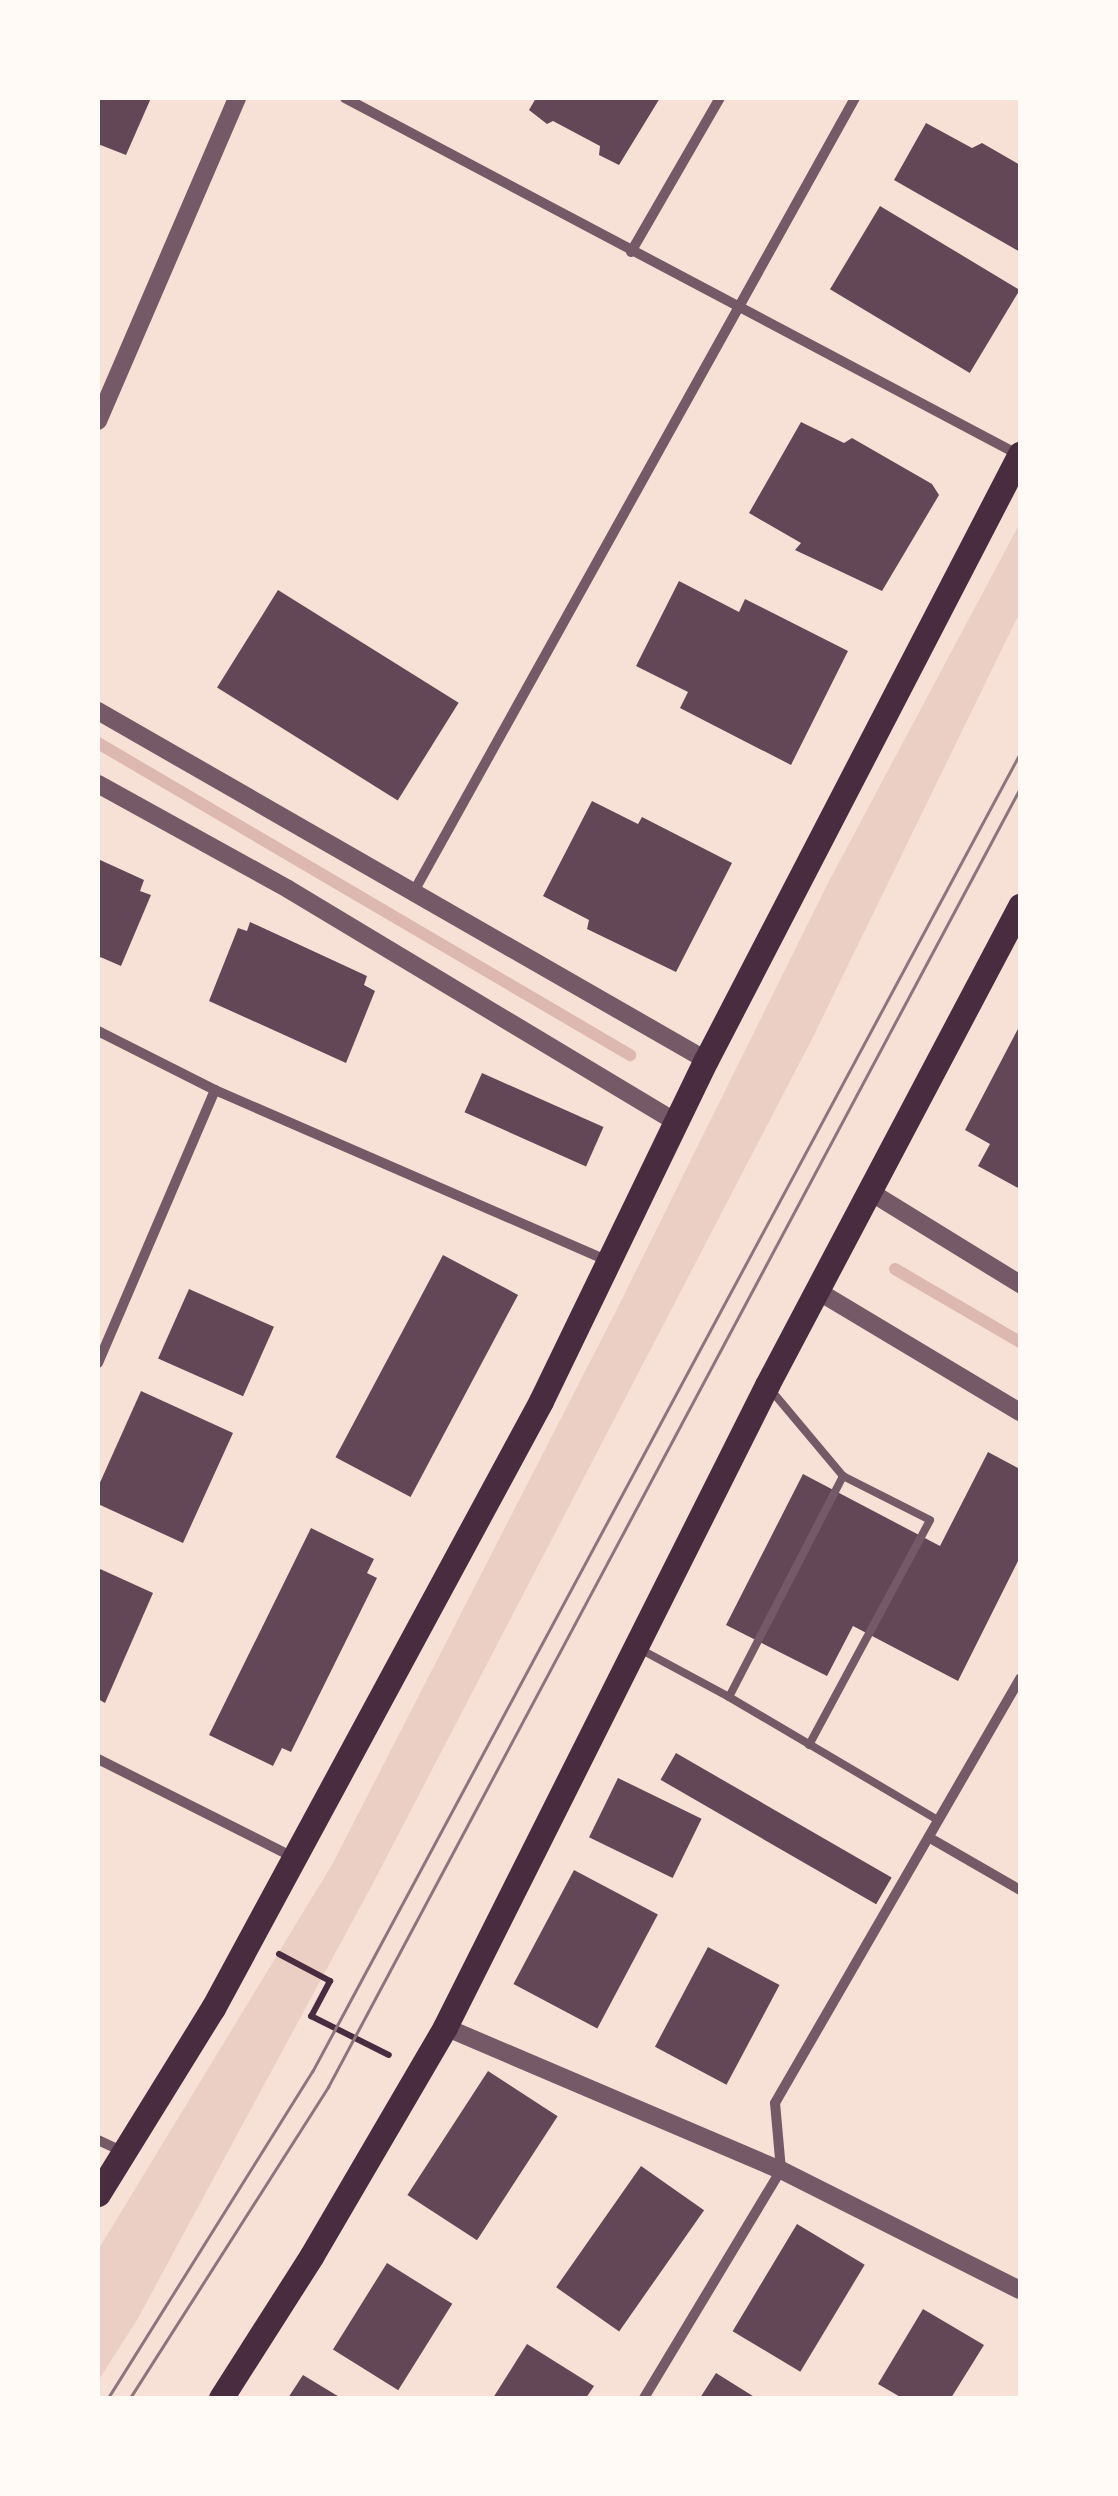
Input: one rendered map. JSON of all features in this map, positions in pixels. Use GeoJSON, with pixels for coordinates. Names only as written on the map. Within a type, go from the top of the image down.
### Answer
{"type":"FeatureCollection","features":[{"type":"Feature","properties":{"kind":"main road"},"geometry":{"type":"LineString","coordinates":[[98,2194],[251,1940],[541,1401],[706,1060],[1020,455]]}},
{"type":"Feature","properties":{"kind":"main road"},"geometry":{"type":"LineString","coordinates":[[220,2398],[312,2255],[445,2027],[767,1385],[872,1193],[1020,906]]}},
{"type":"Feature","properties":{"kind":"street"},"geometry":{"type":"LineString","coordinates":[[98,421],[237,98]]}},
{"type":"Feature","properties":{"kind":"street"},"geometry":{"type":"LineString","coordinates":[[345,98],[1020,455]]}},
{"type":"Feature","properties":{"kind":"street"},"geometry":{"type":"LineString","coordinates":[[632,252],[720,98]]}},
{"type":"Feature","properties":{"kind":"street"},"geometry":{"type":"LineString","coordinates":[[413,893],[736,304],[855,98]]}},
{"type":"Feature","properties":{"kind":"street"},"geometry":{"type":"LineString","coordinates":[[98,711],[706,1060]]}},
{"type":"Feature","properties":{"kind":"street"},"geometry":{"type":"LineString","coordinates":[[98,784],[303,898],[676,1122]]}},
{"type":"Feature","properties":{"kind":"street"},"geometry":{"type":"LineString","coordinates":[[98,1031],[215,1090],[607,1261]]}},
{"type":"Feature","properties":{"kind":"street"},"geometry":{"type":"LineString","coordinates":[[98,1364],[215,1090]]}},
{"type":"Feature","properties":{"kind":"street"},"geometry":{"type":"LineString","coordinates":[[872,1193],[1020,1284]]}},
{"type":"Feature","properties":{"kind":"street"},"geometry":{"type":"LineString","coordinates":[[816,1290],[1020,1412]]}},
{"type":"Feature","properties":{"kind":"street"},"geometry":{"type":"LineString","coordinates":[[644,2398],[781,2170],[775,2104],[1020,1678]]}},
{"type":"Feature","properties":{"kind":"street"},"geometry":{"type":"LineString","coordinates":[[98,1758],[296,1858]]}},
{"type":"Feature","properties":{"kind":"street"},"geometry":{"type":"LineString","coordinates":[[930,1838],[1020,1890]]}},
{"type":"Feature","properties":{"kind":"street"},"geometry":{"type":"LineString","coordinates":[[445,2027],[781,2170],[1020,2290]]}},
{"type":"Feature","properties":{"kind":"street"},"geometry":{"type":"LineString","coordinates":[[98,2140],[123,2152]]}},
{"type":"Feature","properties":{"kind":"lane"},"geometry":{"type":"LineString","coordinates":[[767,1385],[842,1476],[930,1520],[810,1745]]}},
{"type":"Feature","properties":{"kind":"lane"},"geometry":{"type":"LineString","coordinates":[[730,1697],[842,1476]]}},
{"type":"Feature","properties":{"kind":"lane"},"geometry":{"type":"LineString","coordinates":[[634,1646],[730,1697],[938,1820]]}},
{"type":"Feature","properties":{"kind":"path"},"geometry":{"type":"LineString","coordinates":[[251,1940],[330,1982],[311,2016],[378,2052]]}},
{"type":"Feature","properties":{"kind":"shaded area"},"geometry":{"type":"Polygon","coordinates":[[[1020,523],[1020,612],[812,1039],[371,1887],[137,2320],[98,2381],[98,2250],[333,1863],[616,1311],[828,883],[1020,523]]]}},
{"type":"Feature","properties":{"kind":"building"},"geometry":{"type":"Polygon","coordinates":[[[98,98],[151,98],[126,155],[98,144],[98,98]]]}},
{"type":"Feature","properties":{"kind":"building"},"geometry":{"type":"Polygon","coordinates":[[[536,98],[660,98],[619,165],[599,155],[600,146],[553,121],[547,124],[529,110],[536,98]]]}},
{"type":"Feature","properties":{"kind":"building"},"geometry":{"type":"Polygon","coordinates":[[[926,123],[972,148],[982,143],[1020,165],[1020,252],[894,180],[926,123]]]}},
{"type":"Feature","properties":{"kind":"building"},"geometry":{"type":"Polygon","coordinates":[[[880,206],[1020,290],[970,373],[830,289],[880,206]]]}},
{"type":"Feature","properties":{"kind":"building"},"geometry":{"type":"Polygon","coordinates":[[[801,422],[844,443],[852,438],[932,484],[939,495],[882,591],[795,550],[801,543],[749,513],[801,422]]]}},
{"type":"Feature","properties":{"kind":"building"},"geometry":{"type":"Polygon","coordinates":[[[679,581],[739,612],[745,599],[848,651],[791,765],[680,708],[688,692],[636,666],[679,581]]]}},
{"type":"Feature","properties":{"kind":"building"},"geometry":{"type":"Polygon","coordinates":[[[278,590],[459,703],[398,800],[217,688],[278,590]]]}},
{"type":"Feature","properties":{"kind":"building"},"geometry":{"type":"Polygon","coordinates":[[[592,801],[638,824],[642,817],[732,863],[676,972],[587,929],[589,920],[543,896],[592,801]]]}},
{"type":"Feature","properties":{"kind":"building"},"geometry":{"type":"Polygon","coordinates":[[[98,859],[144,880],[140,891],[151,895],[121,966],[98,956],[98,859]]]}},
{"type":"Feature","properties":{"kind":"building"},"geometry":{"type":"Polygon","coordinates":[[[250,922],[367,976],[364,985],[375,991],[346,1063],[209,1001],[238,928],[247,931],[250,922]]]}},
{"type":"Feature","properties":{"kind":"building"},"geometry":{"type":"Polygon","coordinates":[[[1020,1025],[1020,1189],[978,1166],[990,1144],[965,1130],[1020,1025]]]}},
{"type":"Feature","properties":{"kind":"building"},"geometry":{"type":"Polygon","coordinates":[[[482,1073],[604,1127],[586,1166],[465,1112],[482,1073]]]}},
{"type":"Feature","properties":{"kind":"building"},"geometry":{"type":"Polygon","coordinates":[[[443,1255],[518,1295],[411,1497],[335,1457],[443,1255]]]}},
{"type":"Feature","properties":{"kind":"building"},"geometry":{"type":"Polygon","coordinates":[[[189,1289],[274,1327],[243,1396],[158,1358],[189,1289]]]}},
{"type":"Feature","properties":{"kind":"building"},"geometry":{"type":"Polygon","coordinates":[[[141,1391],[233,1433],[183,1543],[98,1504],[98,1487],[141,1391]]]}},
{"type":"Feature","properties":{"kind":"building"},"geometry":{"type":"Polygon","coordinates":[[[988,1452],[1020,1469],[1020,1557],[958,1681],[853,1626],[827,1676],[726,1625],[803,1474],[940,1546],[988,1452]]]}},
{"type":"Feature","properties":{"kind":"building"},"geometry":{"type":"Polygon","coordinates":[[[311,1528],[374,1559],[367,1573],[377,1578],[291,1752],[282,1748],[273,1766],[209,1735],[311,1528]]]}},
{"type":"Feature","properties":{"kind":"building"},"geometry":{"type":"Polygon","coordinates":[[[98,1568],[153,1593],[105,1703],[98,1699],[98,1568]]]}},
{"type":"Feature","properties":{"kind":"building"},"geometry":{"type":"Polygon","coordinates":[[[676,1753],[892,1878],[876,1904],[660,1780],[676,1753]]]}},
{"type":"Feature","properties":{"kind":"building"},"geometry":{"type":"Polygon","coordinates":[[[618,1778],[702,1819],[673,1878],[589,1837],[618,1778]]]}},
{"type":"Feature","properties":{"kind":"building"},"geometry":{"type":"Polygon","coordinates":[[[574,1870],[658,1915],[597,2029],[513,1984],[574,1870]]]}},
{"type":"Feature","properties":{"kind":"building"},"geometry":{"type":"Polygon","coordinates":[[[708,1947],[780,1985],[726,2085],[655,2047],[708,1947]]]}},
{"type":"Feature","properties":{"kind":"building"},"geometry":{"type":"Polygon","coordinates":[[[488,2071],[558,2116],[477,2240],[407,2195],[488,2071]]]}},
{"type":"Feature","properties":{"kind":"building"},"geometry":{"type":"Polygon","coordinates":[[[641,2166],[704,2210],[619,2331],[556,2287],[641,2166]]]}},
{"type":"Feature","properties":{"kind":"building"},"geometry":{"type":"Polygon","coordinates":[[[797,2224],[865,2265],[800,2372],[733,2331],[797,2224]]]}},
{"type":"Feature","properties":{"kind":"building"},"geometry":{"type":"Polygon","coordinates":[[[387,2263],[452,2304],[398,2390],[333,2350],[387,2263]]]}},
{"type":"Feature","properties":{"kind":"building"},"geometry":{"type":"Polygon","coordinates":[[[923,2309],[984,2345],[951,2398],[902,2398],[878,2384],[923,2309]]]}},
{"type":"Feature","properties":{"kind":"building"},"geometry":{"type":"Polygon","coordinates":[[[527,2344],[594,2386],[586,2398],[493,2398],[527,2344]]]}},
{"type":"Feature","properties":{"kind":"building"},"geometry":{"type":"Polygon","coordinates":[[[716,2373],[756,2398],[700,2398],[716,2373]]]}},
{"type":"Feature","properties":{"kind":"building"},"geometry":{"type":"Polygon","coordinates":[[[303,2375],[341,2398],[288,2398],[303,2375]]]}},
{"type":"Feature","properties":{"kind":"waterway"},"geometry":{"type":"LineString","coordinates":[[98,743],[630,1055]]}},
{"type":"Feature","properties":{"kind":"waterway"},"geometry":{"type":"LineString","coordinates":[[895,1269],[1020,1342]]}},
{"type":"Feature","properties":{"kind":"tram line"},"geometry":{"type":"LineString","coordinates":[[108,2398],[312,2072],[1020,753]]}},
{"type":"Feature","properties":{"kind":"tram line"},"geometry":{"type":"LineString","coordinates":[[130,2398],[328,2087],[1020,788]]}}]}
